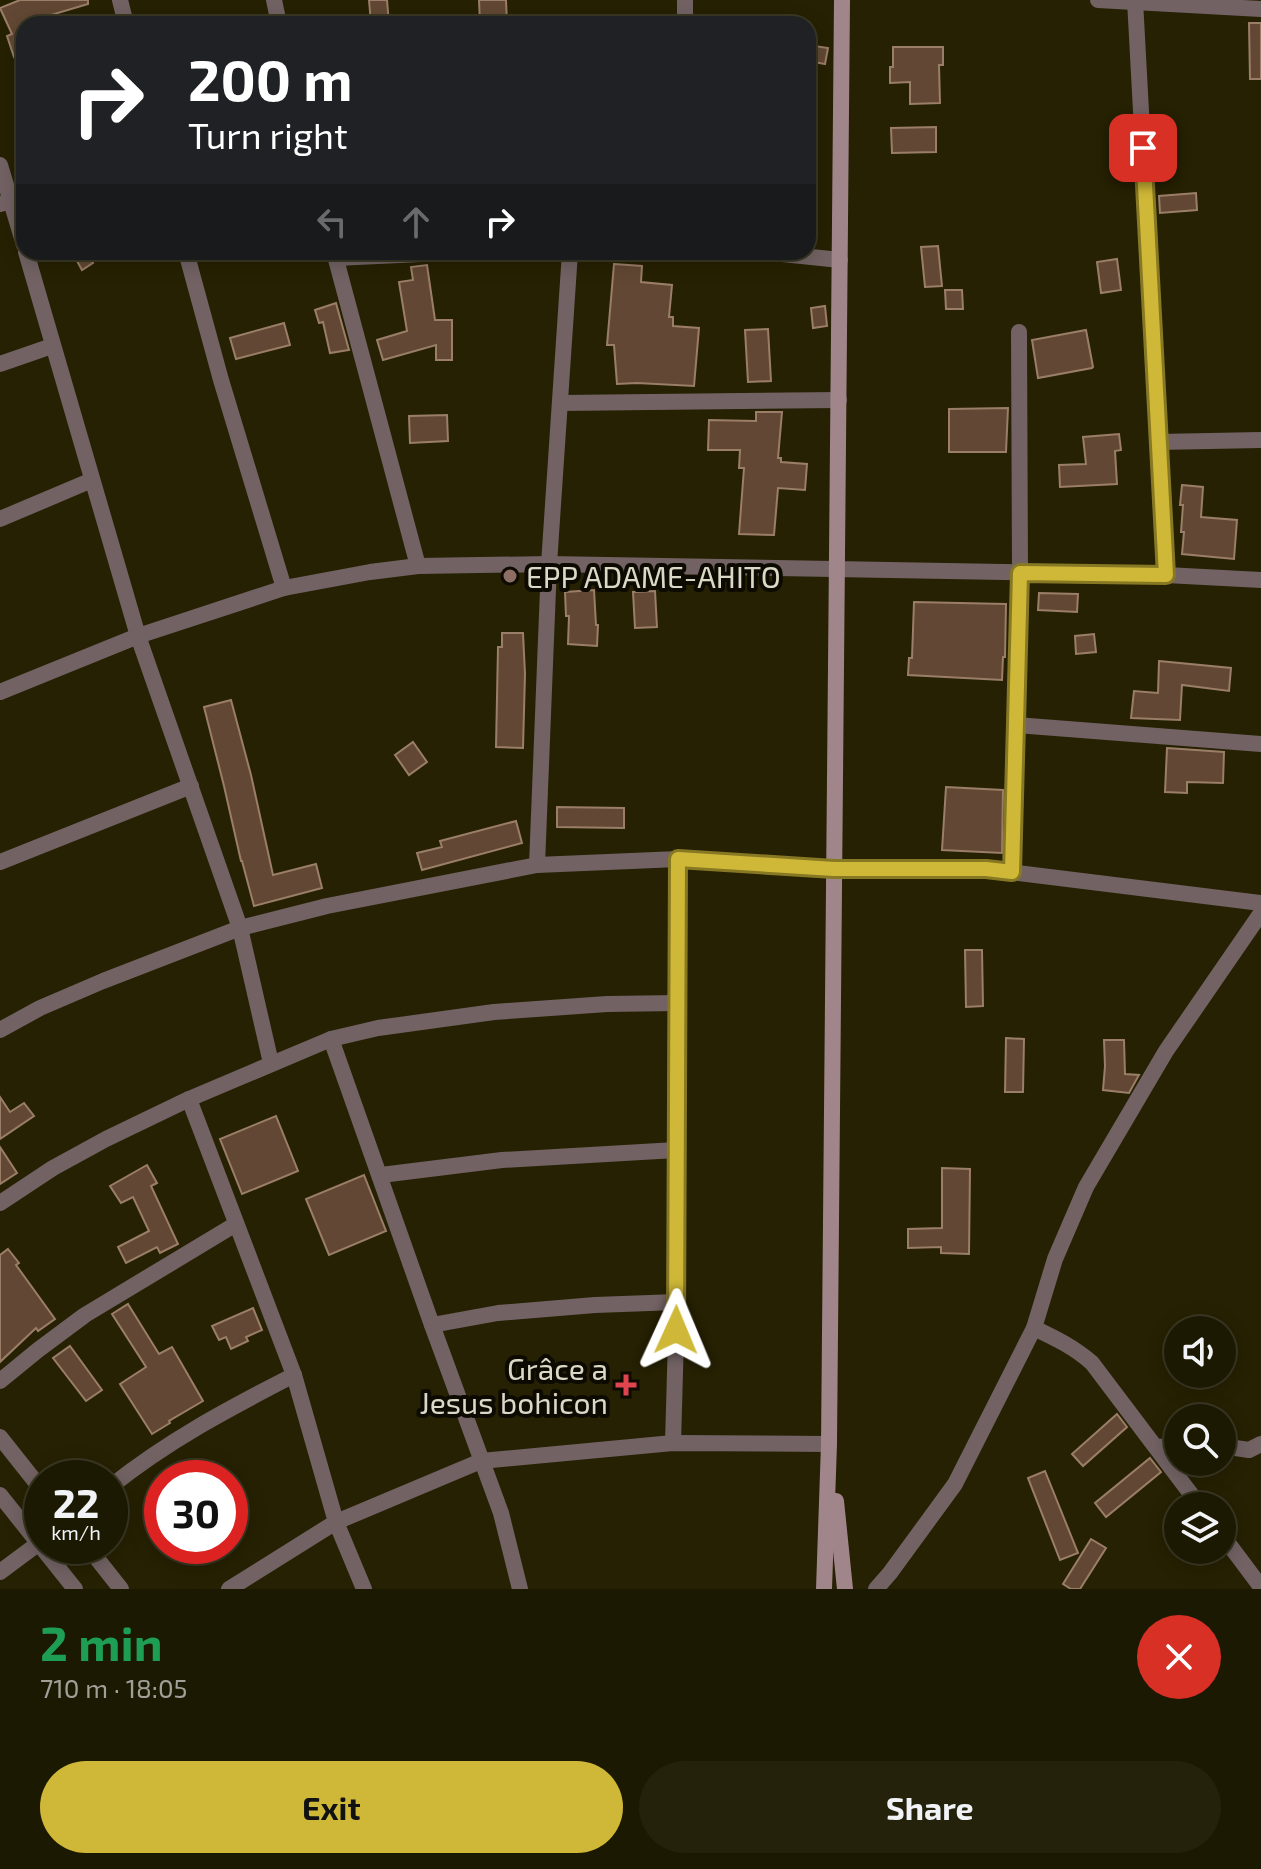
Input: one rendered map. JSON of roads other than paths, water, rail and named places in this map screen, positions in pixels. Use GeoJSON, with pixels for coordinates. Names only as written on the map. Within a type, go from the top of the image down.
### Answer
{"type":"FeatureCollection","features":[{"type":"Feature","properties":{"kind":"main road"},"geometry":{"type":"LineString","coordinates":[[824,1589],[829,1444],[842,0]]}},
{"type":"Feature","properties":{"kind":"main road"},"geometry":{"type":"LineString","coordinates":[[829,1444],[845,1589]]}},
{"type":"Feature","properties":{"kind":"street"},"geometry":{"type":"LineString","coordinates":[[1098,0],[1261,9]]}},
{"type":"Feature","properties":{"kind":"street"},"geometry":{"type":"LineString","coordinates":[[1135,2],[1166,575]]}},
{"type":"Feature","properties":{"kind":"street"},"geometry":{"type":"LineString","coordinates":[[0,165],[12,201]]}},
{"type":"Feature","properties":{"kind":"street"},"geometry":{"type":"LineString","coordinates":[[816,258],[840,260]]}},
{"type":"Feature","properties":{"kind":"street"},"geometry":{"type":"LineString","coordinates":[[28,260],[138,636],[240,928],[271,1063]]}},
{"type":"Feature","properties":{"kind":"street"},"geometry":{"type":"LineString","coordinates":[[188,260],[284,588]]}},
{"type":"Feature","properties":{"kind":"street"},"geometry":{"type":"LineString","coordinates":[[336,260],[418,566]]}},
{"type":"Feature","properties":{"kind":"street"},"geometry":{"type":"LineString","coordinates":[[537,865],[549,564],[569,260]]}},
{"type":"Feature","properties":{"kind":"street"},"geometry":{"type":"LineString","coordinates":[[1012,872],[1020,573],[1019,332]]}},
{"type":"Feature","properties":{"kind":"street"},"geometry":{"type":"LineString","coordinates":[[0,364],[52,346]]}},
{"type":"Feature","properties":{"kind":"street"},"geometry":{"type":"LineString","coordinates":[[560,403],[839,400]]}},
{"type":"Feature","properties":{"kind":"street"},"geometry":{"type":"LineString","coordinates":[[1158,442],[1261,440]]}},
{"type":"Feature","properties":{"kind":"street"},"geometry":{"type":"LineString","coordinates":[[0,519],[92,480]]}},
{"type":"Feature","properties":{"kind":"street"},"geometry":{"type":"LineString","coordinates":[[0,692],[138,636],[284,588],[418,566],[549,564],[1166,575],[1261,580]]}},
{"type":"Feature","properties":{"kind":"street"},"geometry":{"type":"LineString","coordinates":[[1016,725],[1261,744]]}},
{"type":"Feature","properties":{"kind":"street"},"geometry":{"type":"LineString","coordinates":[[0,862],[191,786]]}},
{"type":"Feature","properties":{"kind":"street"},"geometry":{"type":"LineString","coordinates":[[673,1443],[677,1302],[678,859]]}},
{"type":"Feature","properties":{"kind":"street"},"geometry":{"type":"LineString","coordinates":[[0,1030],[78,991],[240,928],[327,906],[537,865],[678,859],[834,869],[986,869],[1261,903]]}},
{"type":"Feature","properties":{"kind":"street"},"geometry":{"type":"LineString","coordinates":[[876,1589],[955,1484],[1034,1328],[1055,1259],[1086,1187],[1166,1051],[1261,913]]}},
{"type":"Feature","properties":{"kind":"street"},"geometry":{"type":"LineString","coordinates":[[0,1203],[53,1168],[106,1139],[189,1099],[331,1039],[378,1028],[494,1012],[607,1004],[678,1003]]}},
{"type":"Feature","properties":{"kind":"street"},"geometry":{"type":"LineString","coordinates":[[331,1039],[501,1513],[520,1589]]}},
{"type":"Feature","properties":{"kind":"street"},"geometry":{"type":"LineString","coordinates":[[189,1099],[294,1375],[336,1522],[364,1589]]}},
{"type":"Feature","properties":{"kind":"street"},"geometry":{"type":"LineString","coordinates":[[381,1175],[502,1160],[676,1150]]}},
{"type":"Feature","properties":{"kind":"street"},"geometry":{"type":"LineString","coordinates":[[0,1381],[85,1315],[236,1224]]}},
{"type":"Feature","properties":{"kind":"street"},"geometry":{"type":"LineString","coordinates":[[432,1325],[498,1313],[677,1302]]}},
{"type":"Feature","properties":{"kind":"street"},"geometry":{"type":"LineString","coordinates":[[1034,1328],[1063,1342],[1092,1363],[1190,1492]]}},
{"type":"Feature","properties":{"kind":"street"},"geometry":{"type":"LineString","coordinates":[[128,1473],[167,1444],[294,1375]]}},
{"type":"Feature","properties":{"kind":"street"},"geometry":{"type":"LineString","coordinates":[[0,1437],[24,1467]]}},
{"type":"Feature","properties":{"kind":"street"},"geometry":{"type":"LineString","coordinates":[[229,1589],[336,1522],[481,1461],[673,1443],[829,1444]]}},
{"type":"Feature","properties":{"kind":"street"},"geometry":{"type":"LineString","coordinates":[[1236,1448],[1249,1450],[1261,1444]]}},
{"type":"Feature","properties":{"kind":"street"},"geometry":{"type":"LineString","coordinates":[[1156,1447],[1164,1447]]}},
{"type":"Feature","properties":{"kind":"street"},"geometry":{"type":"LineString","coordinates":[[0,1495],[24,1525]]}},
{"type":"Feature","properties":{"kind":"street"},"geometry":{"type":"LineString","coordinates":[[0,1572],[24,1554]]}},
{"type":"Feature","properties":{"kind":"street"},"geometry":{"type":"LineString","coordinates":[[1236,1554],[1261,1587]]}},
{"type":"Feature","properties":{"kind":"street"},"geometry":{"type":"LineString","coordinates":[[55,1564],[75,1589]]}},
{"type":"Feature","properties":{"kind":"street"},"geometry":{"type":"LineString","coordinates":[[101,1564],[121,1589]]}},
{"type":"Feature","properties":{"kind":"place","name":"EPP ADAME-AHITO"},"geometry":{"type":"Point","coordinates":[510,576]}},
{"type":"Feature","properties":{"kind":"place","name":"Grâce a Jesus bohicon"},"geometry":{"type":"Point","coordinates":[626,1385]}}]}
